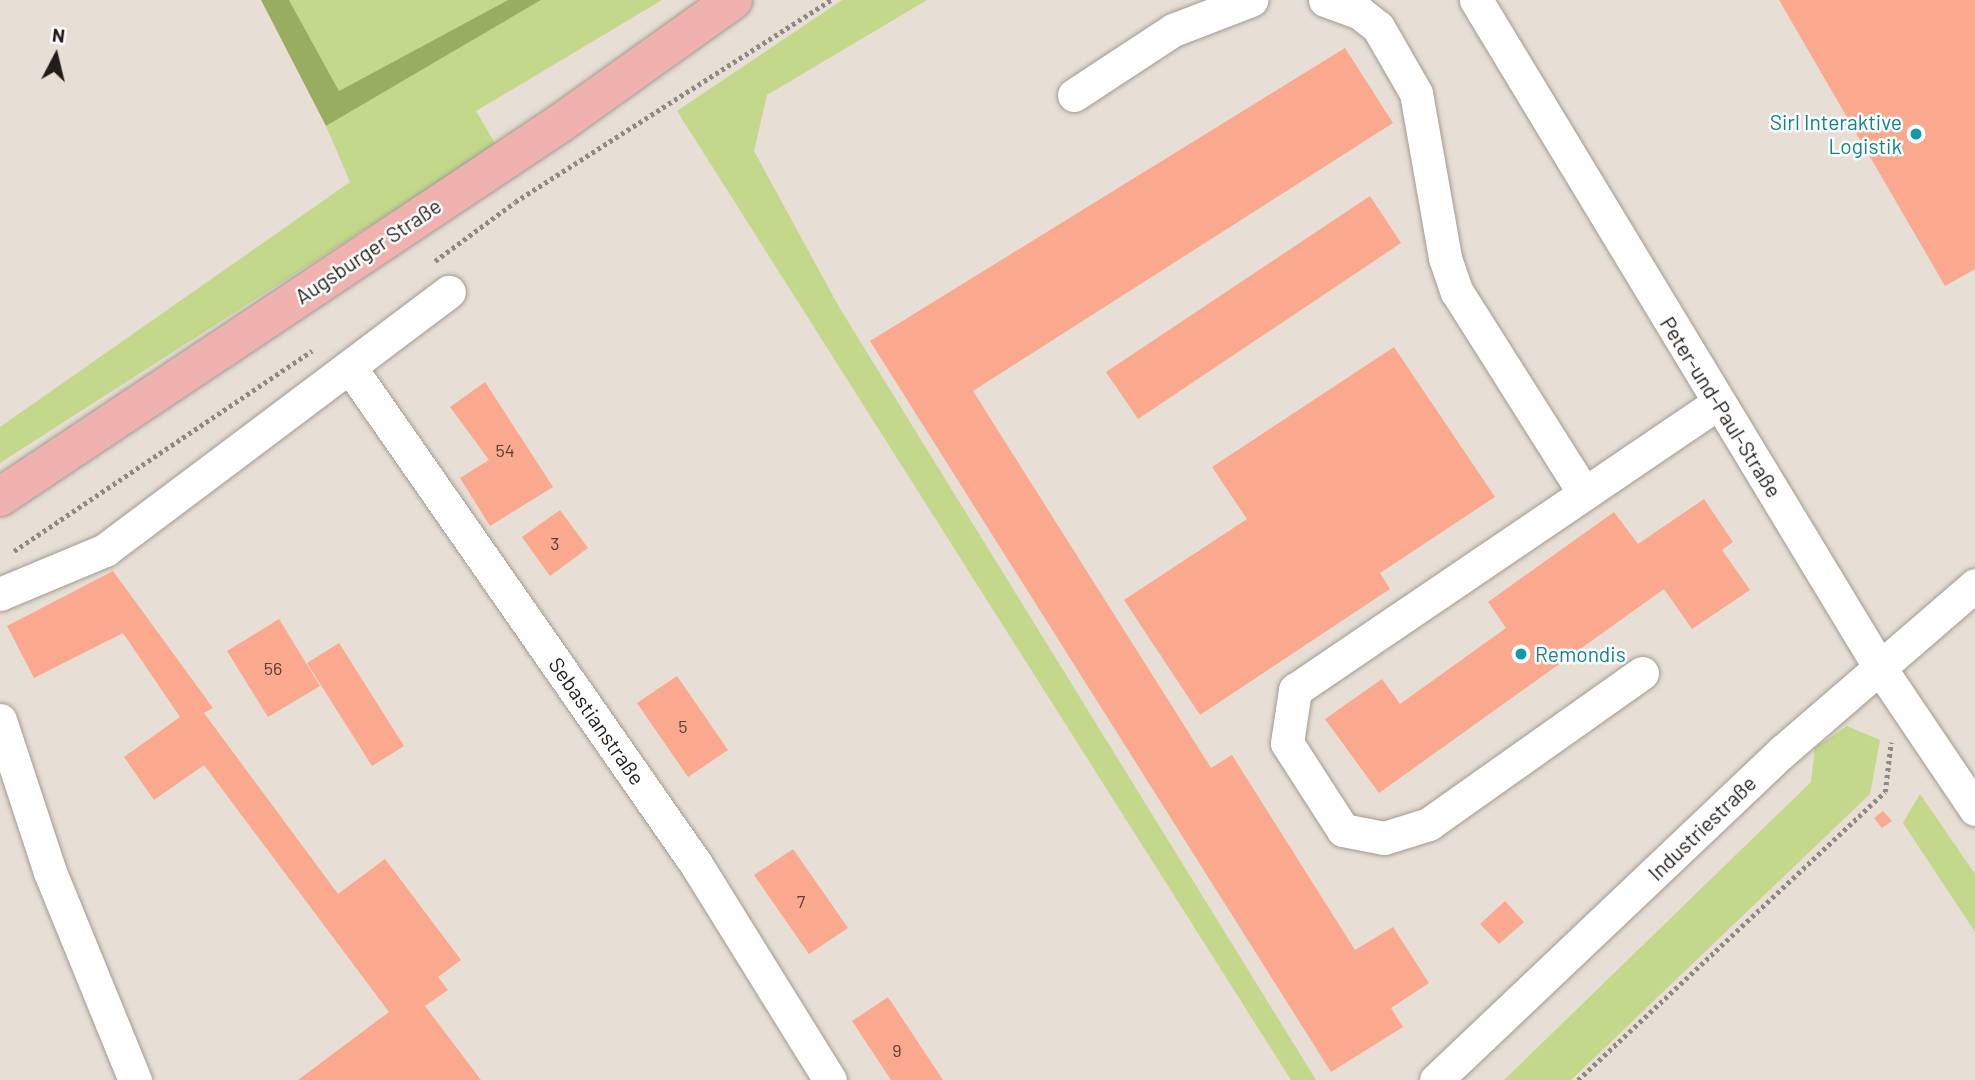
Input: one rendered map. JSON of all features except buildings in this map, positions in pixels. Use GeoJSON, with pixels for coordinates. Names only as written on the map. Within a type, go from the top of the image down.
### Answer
{"type":"FeatureCollection","features":[{"type":"Feature","properties":{"kind":"main road","name":"Augsburger Straße"},"geometry":{"type":"LineString","coordinates":[[0,497],[562,122],[733,0]]}},
{"type":"Feature","properties":{"kind":"street"},"geometry":{"type":"LineString","coordinates":[[1074,95],[1173,30],[1251,0]]}},
{"type":"Feature","properties":{"kind":"street"},"geometry":{"type":"LineString","coordinates":[[1325,0],[1360,13],[1378,27],[1416,93],[1445,258],[1457,292],[1583,491]]}},
{"type":"Feature","properties":{"kind":"street","name":"Peter-und-Paul-Straße"},"geometry":{"type":"LineString","coordinates":[[1476,0],[1717,403],[1889,680],[1975,808]]}},
{"type":"Feature","properties":{"kind":"street"},"geometry":{"type":"LineString","coordinates":[[0,594],[105,550],[352,370],[449,292]]}},
{"type":"Feature","properties":{"kind":"street","name":"Sebastianstraße"},"geometry":{"type":"LineString","coordinates":[[352,370],[696,864],[830,1080]]}},
{"type":"Feature","properties":{"kind":"street"},"geometry":{"type":"LineString","coordinates":[[1642,673],[1429,824],[1384,838],[1343,830],[1287,743],[1295,690],[1583,491],[1717,403]]}},
{"type":"Feature","properties":{"kind":"street","name":"Industriestraße"},"geometry":{"type":"LineString","coordinates":[[1436,1080],[1783,751],[1889,680],[1975,585]]}},
{"type":"Feature","properties":{"kind":"street"},"geometry":{"type":"LineString","coordinates":[[0,720],[50,872],[135,1080]]}},
{"type":"Feature","properties":{"kind":"path"},"geometry":{"type":"LineString","coordinates":[[1578,1080],[1885,792],[1889,680]]}},
{"type":"Feature","properties":{"kind":"green space"},"geometry":{"type":"Polygon","coordinates":[[[261,0],[289,0],[339,91],[508,0],[541,0],[326,126],[261,0]]]}},
{"type":"Feature","properties":{"kind":"green space"},"geometry":{"type":"Polygon","coordinates":[[[289,0],[508,0],[339,91],[289,0]]]}},
{"type":"Feature","properties":{"kind":"green space"},"geometry":{"type":"Polygon","coordinates":[[[541,0],[662,0],[476,111],[496,145],[0,463],[0,427],[350,182],[326,126],[541,0]]]}},
{"type":"Feature","properties":{"kind":"green space"},"geometry":{"type":"Polygon","coordinates":[[[842,0],[927,0],[767,95],[754,151],[839,307],[1316,1080],[1291,1080],[677,111],[842,0]]]}},
{"type":"Feature","properties":{"kind":"green space"},"geometry":{"type":"Polygon","coordinates":[[[1847,726],[1880,740],[1870,794],[1571,1080],[1504,1080],[1811,782],[1815,748],[1847,726]]]}},
{"type":"Feature","properties":{"kind":"green space"},"geometry":{"type":"Polygon","coordinates":[[[1920,794],[1975,874],[1975,932],[1903,823],[1920,794]]]}},
{"type":"Feature","properties":{"kind":"place","name":"Sirl Interaktive Logistik"},"geometry":{"type":"Point","coordinates":[1916,134]}},
{"type":"Feature","properties":{"kind":"place","name":"Remondis"},"geometry":{"type":"Point","coordinates":[1521,654]}}]}
